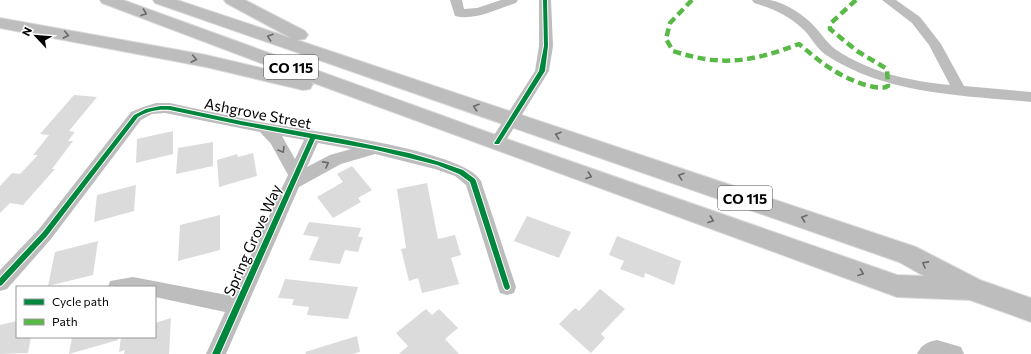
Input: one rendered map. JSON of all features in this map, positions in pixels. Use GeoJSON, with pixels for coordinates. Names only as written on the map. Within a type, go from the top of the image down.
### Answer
{"type":"FeatureCollection","features":[{"type":"Feature","properties":{"kind":"highway","name":"CO 115"},"geometry":{"type":"LineString","coordinates":[[108,0],[497,143],[898,286],[972,289]]}},
{"type":"Feature","properties":{"kind":"highway","name":"CO 115"},"geometry":{"type":"LineString","coordinates":[[161,0],[907,254],[972,289],[1031,310]]}},
{"type":"Feature","properties":{"kind":"highway"},"geometry":{"type":"LineString","coordinates":[[232,0],[300,36],[413,86]]}},
{"type":"Feature","properties":{"kind":"highway"},"geometry":{"type":"LineString","coordinates":[[0,22],[257,72],[321,88],[473,134]]}},
{"type":"Feature","properties":{"kind":"street"},"geometry":{"type":"LineString","coordinates":[[456,0],[459,13],[478,12],[512,0]]}},
{"type":"Feature","properties":{"kind":"street"},"geometry":{"type":"LineString","coordinates":[[497,143],[542,71],[546,46],[544,0]]}},
{"type":"Feature","properties":{"kind":"street"},"geometry":{"type":"LineString","coordinates":[[758,0],[783,8],[808,26],[829,51],[860,68],[887,79],[923,87],[1031,97]]}},
{"type":"Feature","properties":{"kind":"street"},"geometry":{"type":"LineString","coordinates":[[888,0],[916,20],[935,44],[960,91]]}},
{"type":"Feature","properties":{"kind":"street","name":"Ashgrove Street"},"geometry":{"type":"LineString","coordinates":[[0,283],[32,250],[136,116],[144,111],[161,107],[375,148],[441,164],[469,177],[473,181],[507,287]]}},
{"type":"Feature","properties":{"kind":"street"},"geometry":{"type":"LineString","coordinates":[[265,128],[276,140],[294,179],[336,159],[375,148]]}},
{"type":"Feature","properties":{"kind":"street","name":"Spring Grove Way"},"geometry":{"type":"LineString","coordinates":[[216,354],[313,137]]}},
{"type":"Feature","properties":{"kind":"street"},"geometry":{"type":"LineString","coordinates":[[123,286],[134,284],[142,286]]}},
{"type":"Feature","properties":{"kind":"street"},"geometry":{"type":"LineString","coordinates":[[156,289],[238,306]]}},
{"type":"Feature","properties":{"kind":"street"},"geometry":{"type":"LineString","coordinates":[[927,354],[940,349],[954,354]]}},
{"type":"Feature","properties":{"kind":"building"},"geometry":{"type":"Polygon","coordinates":[[[74,95],[97,97],[69,131],[75,132],[68,141],[73,141],[52,169],[55,169],[23,205],[10,203],[0,213],[0,186],[12,173],[20,174],[38,155],[33,155],[49,135],[40,134],[74,95]]]}},
{"type":"Feature","properties":{"kind":"building"},"geometry":{"type":"Polygon","coordinates":[[[173,131],[173,154],[136,163],[137,139],[173,131]]]}},
{"type":"Feature","properties":{"kind":"building"},"geometry":{"type":"Polygon","coordinates":[[[213,142],[213,166],[176,174],[178,148],[213,142]]]}},
{"type":"Feature","properties":{"kind":"building"},"geometry":{"type":"Polygon","coordinates":[[[253,153],[257,176],[219,187],[217,160],[237,154],[238,157],[253,153]]]}},
{"type":"Feature","properties":{"kind":"building"},"geometry":{"type":"Polygon","coordinates":[[[352,166],[372,190],[358,198],[361,202],[333,218],[317,197],[343,182],[337,174],[352,166]]]}},
{"type":"Feature","properties":{"kind":"building"},"geometry":{"type":"Polygon","coordinates":[[[427,183],[438,239],[455,235],[461,255],[451,258],[459,284],[422,293],[418,278],[409,281],[401,249],[406,248],[397,189],[427,183]]]}},
{"type":"Feature","properties":{"kind":"building"},"geometry":{"type":"Polygon","coordinates":[[[136,185],[134,211],[94,222],[97,195],[136,185]]]}},
{"type":"Feature","properties":{"kind":"building"},"geometry":{"type":"Polygon","coordinates":[[[220,215],[220,250],[178,261],[180,225],[220,215]]]}},
{"type":"Feature","properties":{"kind":"building"},"geometry":{"type":"Polygon","coordinates":[[[527,216],[571,232],[559,258],[514,241],[527,216]]]}},
{"type":"Feature","properties":{"kind":"building"},"geometry":{"type":"Polygon","coordinates":[[[309,222],[361,228],[358,237],[363,237],[358,252],[345,250],[340,264],[309,260],[319,237],[303,235],[309,222]]]}},
{"type":"Feature","properties":{"kind":"building"},"geometry":{"type":"Polygon","coordinates":[[[617,236],[681,261],[674,285],[645,273],[644,278],[620,269],[624,261],[609,255],[617,236]]]}},
{"type":"Feature","properties":{"kind":"building"},"geometry":{"type":"Polygon","coordinates":[[[98,241],[93,275],[48,286],[55,252],[98,241]]]}},
{"type":"Feature","properties":{"kind":"building"},"geometry":{"type":"Polygon","coordinates":[[[285,279],[358,287],[348,319],[307,315],[309,307],[292,305],[294,299],[278,298],[285,279]]]}},
{"type":"Feature","properties":{"kind":"building"},"geometry":{"type":"Polygon","coordinates":[[[600,289],[625,309],[601,334],[605,338],[591,353],[559,324],[575,308],[579,311],[600,289]]]}},
{"type":"Feature","properties":{"kind":"building"},"geometry":{"type":"Polygon","coordinates":[[[426,309],[432,315],[439,309],[458,328],[445,339],[459,354],[399,354],[408,346],[396,333],[426,309]]]}},
{"type":"Feature","properties":{"kind":"building"},"geometry":{"type":"Polygon","coordinates":[[[171,318],[169,354],[124,354],[125,350],[119,352],[121,338],[156,338],[156,323],[171,318]]]}},
{"type":"Feature","properties":{"kind":"building"},"geometry":{"type":"Polygon","coordinates":[[[16,321],[16,338],[31,338],[28,353],[0,354],[0,325],[16,321]]]}},
{"type":"Feature","properties":{"kind":"building"},"geometry":{"type":"Polygon","coordinates":[[[357,336],[360,352],[353,354],[306,354],[305,352],[357,336]]]}},
{"type":"Feature","properties":{"kind":"building"},"geometry":{"type":"Polygon","coordinates":[[[72,338],[118,338],[118,340],[69,354],[72,338]]]}},
{"type":"Feature","properties":{"kind":"marked path"},"geometry":{"type":"LineString","coordinates":[[692,0],[670,23],[666,39],[673,51],[706,60],[736,61],[766,56],[799,44],[834,71],[871,87],[885,88],[888,86],[887,69],[857,51],[830,29],[830,24],[856,0]]}},
{"type":"Feature","properties":{"kind":"cycle path"},"geometry":{"type":"LineString","coordinates":[[497,143],[542,71],[546,46],[545,0]]}},
{"type":"Feature","properties":{"kind":"cycle path"},"geometry":{"type":"LineString","coordinates":[[0,283],[45,234],[136,116],[156,108],[170,108],[265,128],[376,148],[438,164],[461,172],[473,181],[507,287]]}},
{"type":"Feature","properties":{"kind":"cycle path"},"geometry":{"type":"LineString","coordinates":[[216,354],[313,137]]}}]}
